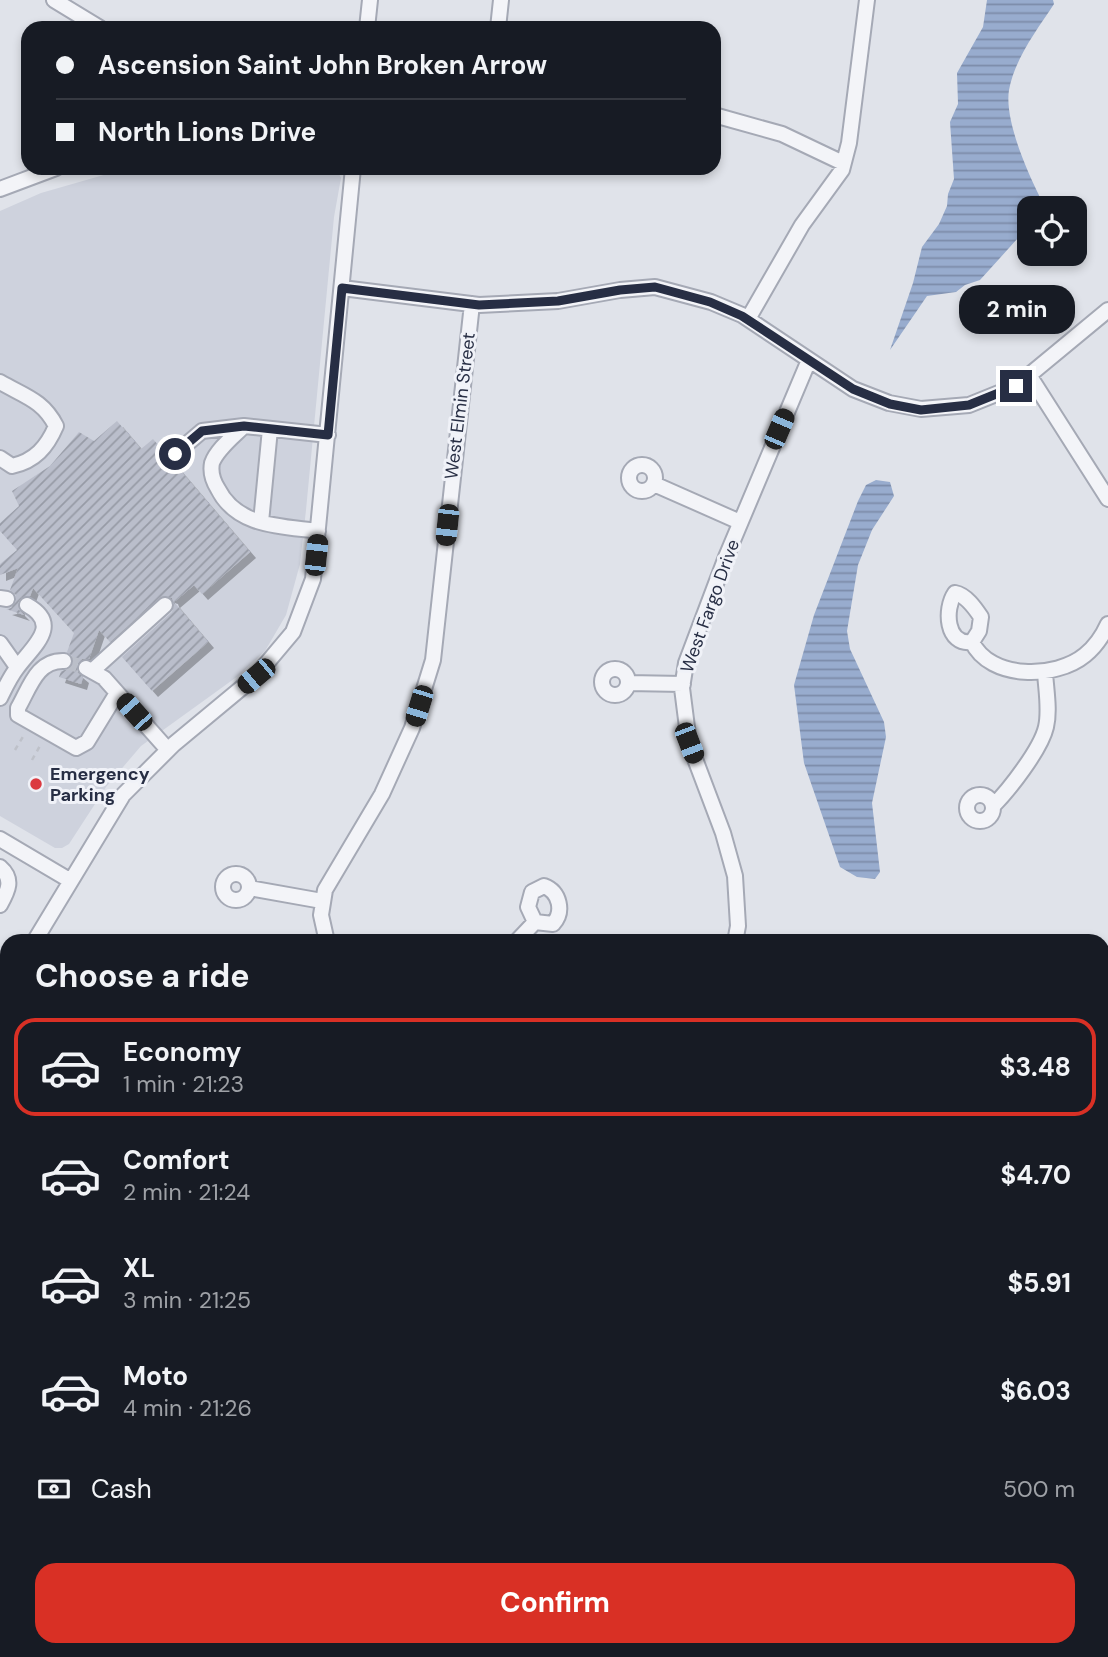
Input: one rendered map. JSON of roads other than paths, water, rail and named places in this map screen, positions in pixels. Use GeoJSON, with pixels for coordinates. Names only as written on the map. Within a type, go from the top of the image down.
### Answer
{"type":"FeatureCollection","features":[{"type":"Feature","properties":{"kind":"street"},"geometry":{"type":"LineString","coordinates":[[54,0],[88,21]]}},
{"type":"Feature","properties":{"kind":"street"},"geometry":{"type":"LineString","coordinates":[[368,21],[370,0]]}},
{"type":"Feature","properties":{"kind":"street"},"geometry":{"type":"LineString","coordinates":[[499,21],[501,0]]}},
{"type":"Feature","properties":{"kind":"street"},"geometry":{"type":"LineString","coordinates":[[748,319],[802,225],[842,170],[849,143],[867,0]]}},
{"type":"Feature","properties":{"kind":"street"},"geometry":{"type":"LineString","coordinates":[[721,117],[782,134],[843,163]]}},
{"type":"Feature","properties":{"kind":"street"},"geometry":{"type":"LineString","coordinates":[[0,189],[37,175]]}},
{"type":"Feature","properties":{"kind":"street"},"geometry":{"type":"LineString","coordinates":[[39,934],[123,795],[168,750],[256,676],[293,632],[313,579],[352,175]]}},
{"type":"Feature","properties":{"kind":"street"},"geometry":{"type":"LineString","coordinates":[[342,288],[472,304],[558,301],[655,287],[710,302],[748,319],[853,389],[890,404],[921,410],[969,405],[1016,386],[1108,310]]}},
{"type":"Feature","properties":{"kind":"street","name":"West Elmin Street"},"geometry":{"type":"LineString","coordinates":[[325,934],[321,915],[322,901],[332,875],[382,794],[412,728],[433,660],[472,304]]}},
{"type":"Feature","properties":{"kind":"street","name":"West Fargo Drive"},"geometry":{"type":"LineString","coordinates":[[736,934],[735,876],[723,833],[689,743],[683,684],[686,663],[740,522],[809,360]]}},
{"type":"Feature","properties":{"kind":"street"},"geometry":{"type":"LineString","coordinates":[[1029,375],[1108,499]]}},
{"type":"Feature","properties":{"kind":"street"},"geometry":{"type":"LineString","coordinates":[[0,382],[32,398],[49,412],[56,426],[42,450],[24,463],[12,466],[0,458]]}},
{"type":"Feature","properties":{"kind":"street"},"geometry":{"type":"LineString","coordinates":[[175,454],[202,431],[244,426],[328,435]]}},
{"type":"Feature","properties":{"kind":"street"},"geometry":{"type":"LineString","coordinates":[[244,426],[212,462],[212,477],[223,499],[234,511],[261,522],[318,531]]}},
{"type":"Feature","properties":{"kind":"street"},"geometry":{"type":"LineString","coordinates":[[261,522],[270,429]]}},
{"type":"Feature","properties":{"kind":"street"},"geometry":{"type":"LineString","coordinates":[[654,484],[740,522]]}},
{"type":"Feature","properties":{"kind":"street"},"geometry":{"type":"LineString","coordinates":[[165,605],[89,670],[104,678],[168,750]]}},
{"type":"Feature","properties":{"kind":"street"},"geometry":{"type":"LineString","coordinates":[[0,698],[17,667],[28,657],[44,627],[43,618],[38,611],[27,606]]}},
{"type":"Feature","properties":{"kind":"street"},"geometry":{"type":"LineString","coordinates":[[972,642],[983,658],[1004,669],[1049,672],[1085,656],[1104,634],[1108,624]]}},
{"type":"Feature","properties":{"kind":"street"},"geometry":{"type":"LineString","coordinates":[[0,643],[17,667]]}},
{"type":"Feature","properties":{"kind":"street"},"geometry":{"type":"LineString","coordinates":[[64,661],[53,661],[41,668],[18,708],[18,715],[76,748],[88,742],[117,693]]}},
{"type":"Feature","properties":{"kind":"street"},"geometry":{"type":"LineString","coordinates":[[993,806],[1007,792],[1046,730],[1048,714],[1045,672]]}},
{"type":"Feature","properties":{"kind":"street"},"geometry":{"type":"LineString","coordinates":[[628,683],[683,684]]}},
{"type":"Feature","properties":{"kind":"street"},"geometry":{"type":"LineString","coordinates":[[0,839],[71,881]]}},
{"type":"Feature","properties":{"kind":"street"},"geometry":{"type":"LineString","coordinates":[[0,867],[7,873],[10,883],[0,905]]}},
{"type":"Feature","properties":{"kind":"street"},"geometry":{"type":"LineString","coordinates":[[249,888],[322,901]]}},
{"type":"Feature","properties":{"kind":"street"},"geometry":{"type":"LineString","coordinates":[[524,934],[535,922]]}},
{"type":"Feature","properties":{"kind":"water"},"geometry":{"type":"Polygon","coordinates":[[[987,0],[1053,0],[1054,4],[1016,67],[1008,103],[1014,132],[1040,196],[1017,196],[1017,239],[980,280],[965,285],[956,292],[927,296],[890,350],[922,247],[939,224],[947,206],[954,179],[950,122],[958,104],[957,73],[983,27],[987,0]]]}},
{"type":"Feature","properties":{"kind":"water"},"geometry":{"type":"Polygon","coordinates":[[[876,480],[890,482],[894,496],[872,530],[858,565],[847,631],[850,649],[884,722],[886,737],[872,803],[880,872],[875,879],[857,877],[840,867],[804,763],[794,685],[814,615],[858,501],[866,485],[876,480]]]}},
{"type":"Feature","properties":{"kind":"tunnel"},"geometry":{"type":"LineString","coordinates":[[64,661],[86,668]]}},
{"type":"Feature","properties":{"kind":"place","name":"Emergency Parking"},"geometry":{"type":"Point","coordinates":[36,784]}}]}
